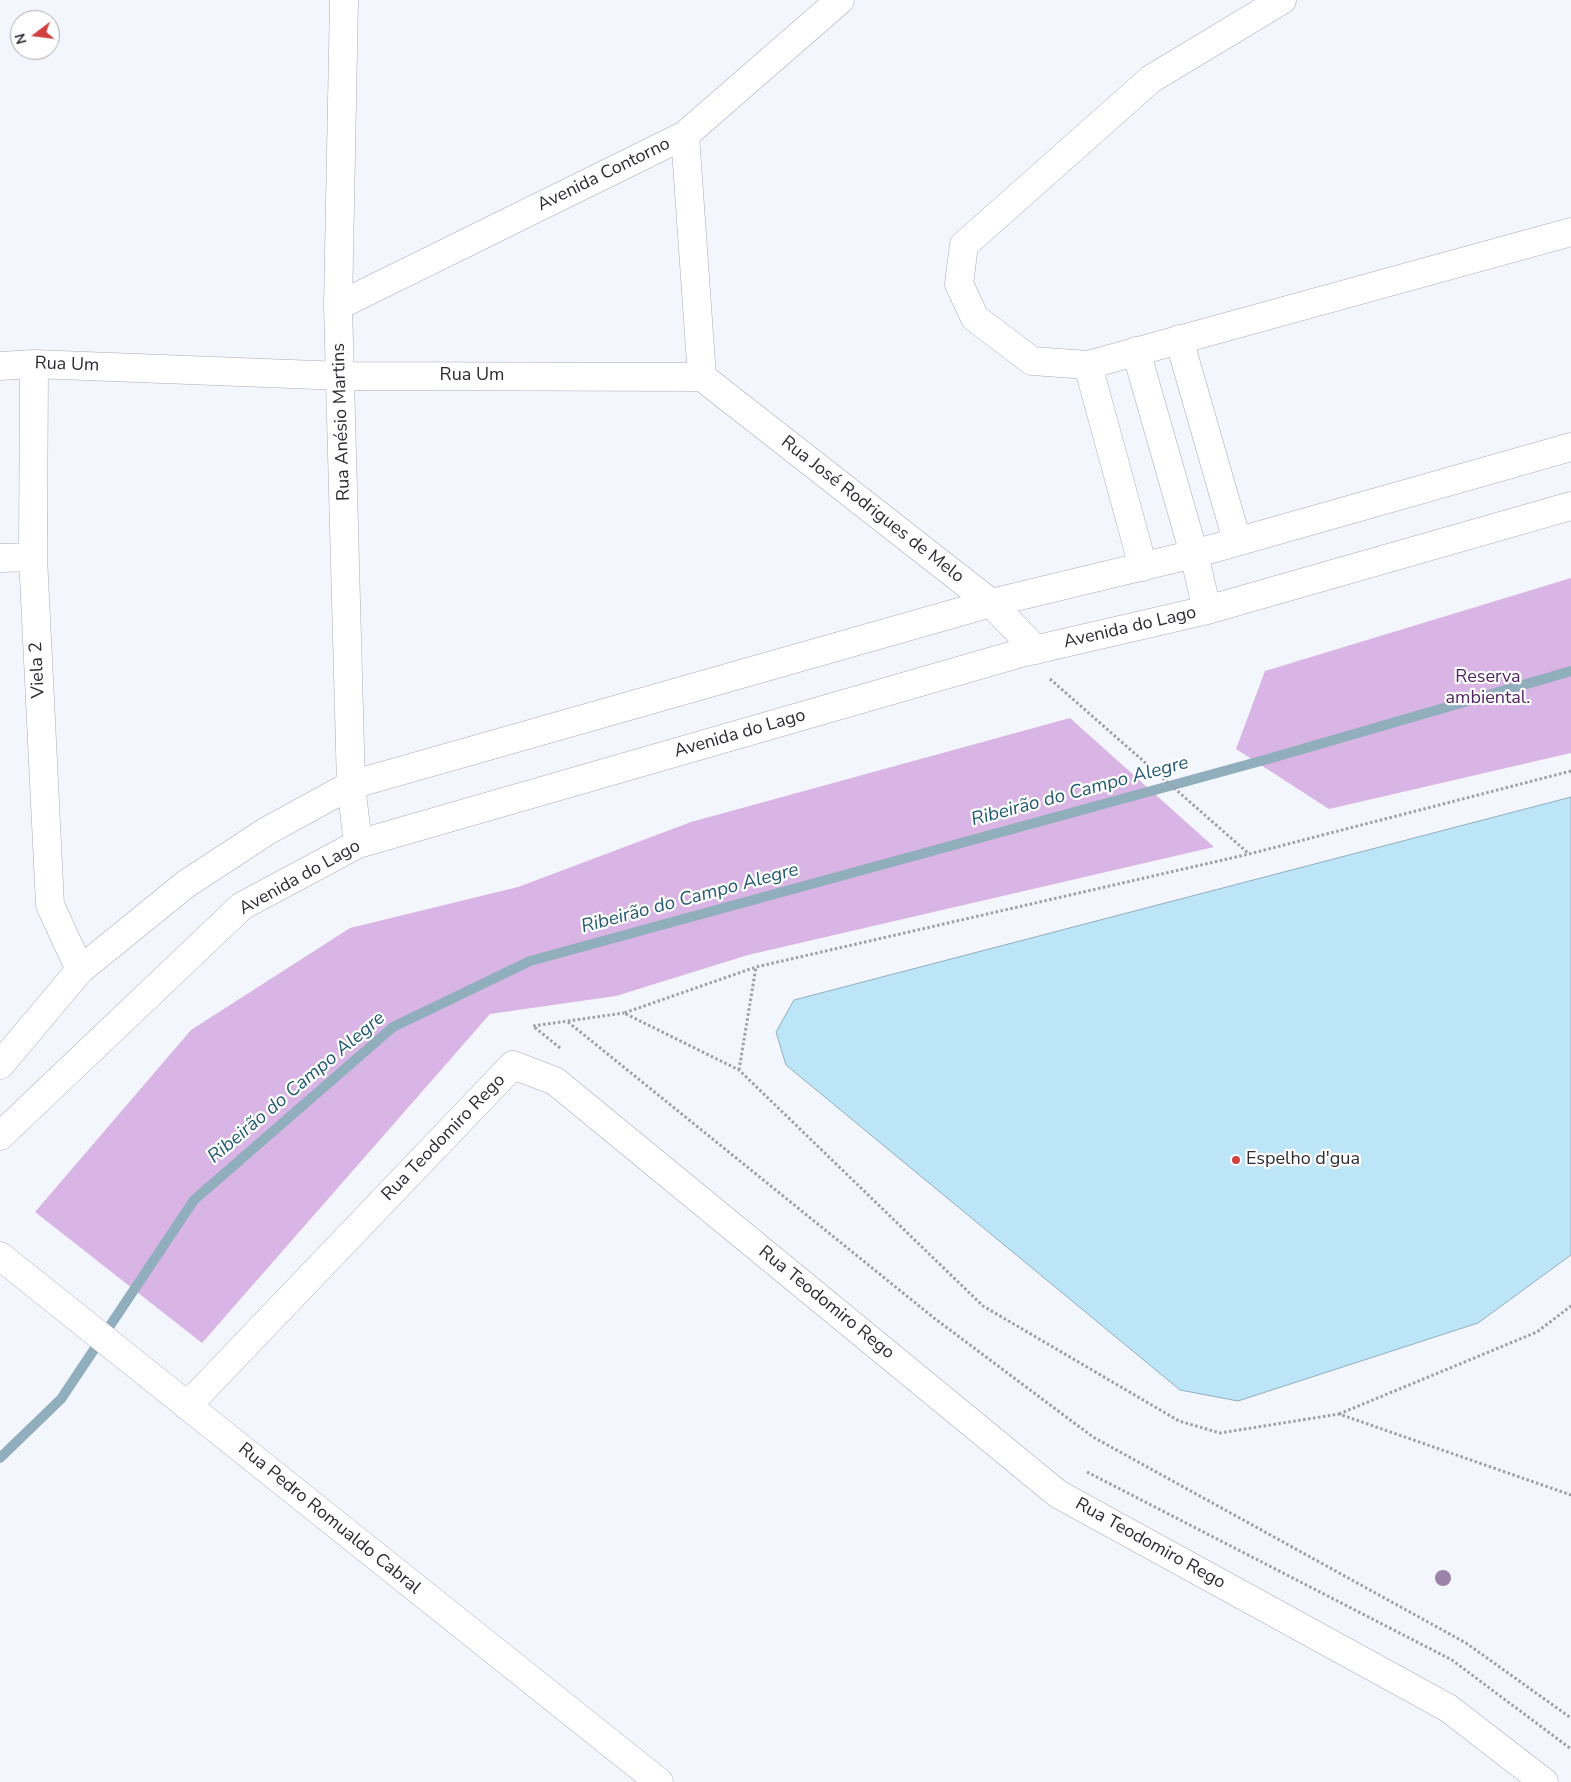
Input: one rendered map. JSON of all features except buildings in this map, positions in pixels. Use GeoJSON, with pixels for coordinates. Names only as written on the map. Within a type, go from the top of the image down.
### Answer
{"type":"FeatureCollection","features":[{"type":"Feature","properties":{"kind":"street","name":"Rua Anésio Martins"},"geometry":{"type":"LineString","coordinates":[[344,0],[338,306],[342,376],[351,785],[358,844]]}},
{"type":"Feature","properties":{"kind":"street","name":"Avenida Contorno"},"geometry":{"type":"LineString","coordinates":[[338,306],[685,135],[840,0]]}},
{"type":"Feature","properties":{"kind":"street"},"geometry":{"type":"LineString","coordinates":[[1282,0],[1150,79],[964,245],[959,284],[975,318],[1032,361],[1088,365],[1571,232]]}},
{"type":"Feature","properties":{"kind":"street"},"geometry":{"type":"LineString","coordinates":[[685,135],[702,377]]}},
{"type":"Feature","properties":{"kind":"street"},"geometry":{"type":"LineString","coordinates":[[1179,339],[1237,541]]}},
{"type":"Feature","properties":{"kind":"street"},"geometry":{"type":"LineString","coordinates":[[1136,351],[1194,554],[1207,610]]}},
{"type":"Feature","properties":{"kind":"street","name":"Rua Um"},"geometry":{"type":"LineString","coordinates":[[0,366],[34,364],[342,376],[702,377]]}},
{"type":"Feature","properties":{"kind":"street","name":"Viela 2"},"geometry":{"type":"LineString","coordinates":[[34,364],[33,556],[50,905],[80,970]]}},
{"type":"Feature","properties":{"kind":"street"},"geometry":{"type":"LineString","coordinates":[[1088,365],[1143,567]]}},
{"type":"Feature","properties":{"kind":"street","name":"Rua José Rodrigues de Melo"},"geometry":{"type":"LineString","coordinates":[[702,377],[990,603],[1028,652]]}},
{"type":"Feature","properties":{"kind":"street"},"geometry":{"type":"LineString","coordinates":[[0,1066],[80,970],[186,884],[267,831],[351,785],[990,603],[1194,554],[1571,447]]}},
{"type":"Feature","properties":{"kind":"street","name":"Avenida do Lago"},"geometry":{"type":"LineString","coordinates":[[0,1136],[242,906],[358,844],[1028,652],[1207,610],[1571,506]]}},
{"type":"Feature","properties":{"kind":"street"},"geometry":{"type":"LineString","coordinates":[[0,558],[33,556]]}},
{"type":"Feature","properties":{"kind":"street","name":"Rua Teodomiro Rego"},"geometry":{"type":"LineString","coordinates":[[187,1406],[513,1065],[554,1081],[1058,1494],[1448,1708],[1544,1782]]}},
{"type":"Feature","properties":{"kind":"street","name":"Rua Pedro Romualdo Cabral"},"geometry":{"type":"LineString","coordinates":[[0,1256],[659,1782]]}},
{"type":"Feature","properties":{"kind":"path"},"geometry":{"type":"LineString","coordinates":[[1028,652],[1249,854]]}},
{"type":"Feature","properties":{"kind":"path"},"geometry":{"type":"LineString","coordinates":[[564,1051],[533,1026],[624,1013],[756,967],[1249,854],[1571,771]]}},
{"type":"Feature","properties":{"kind":"path"},"geometry":{"type":"LineString","coordinates":[[739,1070],[756,967]]}},
{"type":"Feature","properties":{"kind":"path"},"geometry":{"type":"LineString","coordinates":[[624,1013],[739,1070],[983,1306],[1179,1421],[1220,1433],[1339,1414],[1537,1332],[1571,1306]]}},
{"type":"Feature","properties":{"kind":"path"},"geometry":{"type":"LineString","coordinates":[[567,1021],[934,1318],[1092,1437],[1466,1643],[1571,1718]]}},
{"type":"Feature","properties":{"kind":"path"},"geometry":{"type":"LineString","coordinates":[[1339,1414],[1571,1495]]}},
{"type":"Feature","properties":{"kind":"path"},"geometry":{"type":"LineString","coordinates":[[1078,1468],[1452,1660],[1571,1749]]}},
{"type":"Feature","properties":{"kind":"green space","name":"Reserva ambiental."},"geometry":{"type":"Polygon","coordinates":[[[1571,578],[1571,753],[1329,809],[1236,749],[1265,671],[1571,578]]]}},
{"type":"Feature","properties":{"kind":"green space"},"geometry":{"type":"Polygon","coordinates":[[[1070,718],[1214,847],[748,955],[616,996],[490,1014],[202,1343],[35,1212],[191,1030],[350,928],[518,887],[691,822],[1070,718]]]}},
{"type":"Feature","properties":{"kind":"water","name":"Espelho d'gua"},"geometry":{"type":"Polygon","coordinates":[[[1571,797],[1571,1255],[1478,1323],[1238,1401],[1180,1390],[786,1065],[776,1032],[794,1000],[1571,797]]]}},
{"type":"Feature","properties":{"kind":"waterway","name":"Ribeirão do Campo Alegre"},"geometry":{"type":"LineString","coordinates":[[0,1458],[61,1399],[194,1200],[393,1027],[530,961],[1268,759],[1571,671]]}},
{"type":"Feature","properties":{"kind":"place","name":"Espelho d'gua"},"geometry":{"type":"Point","coordinates":[1236,1160]}}]}
